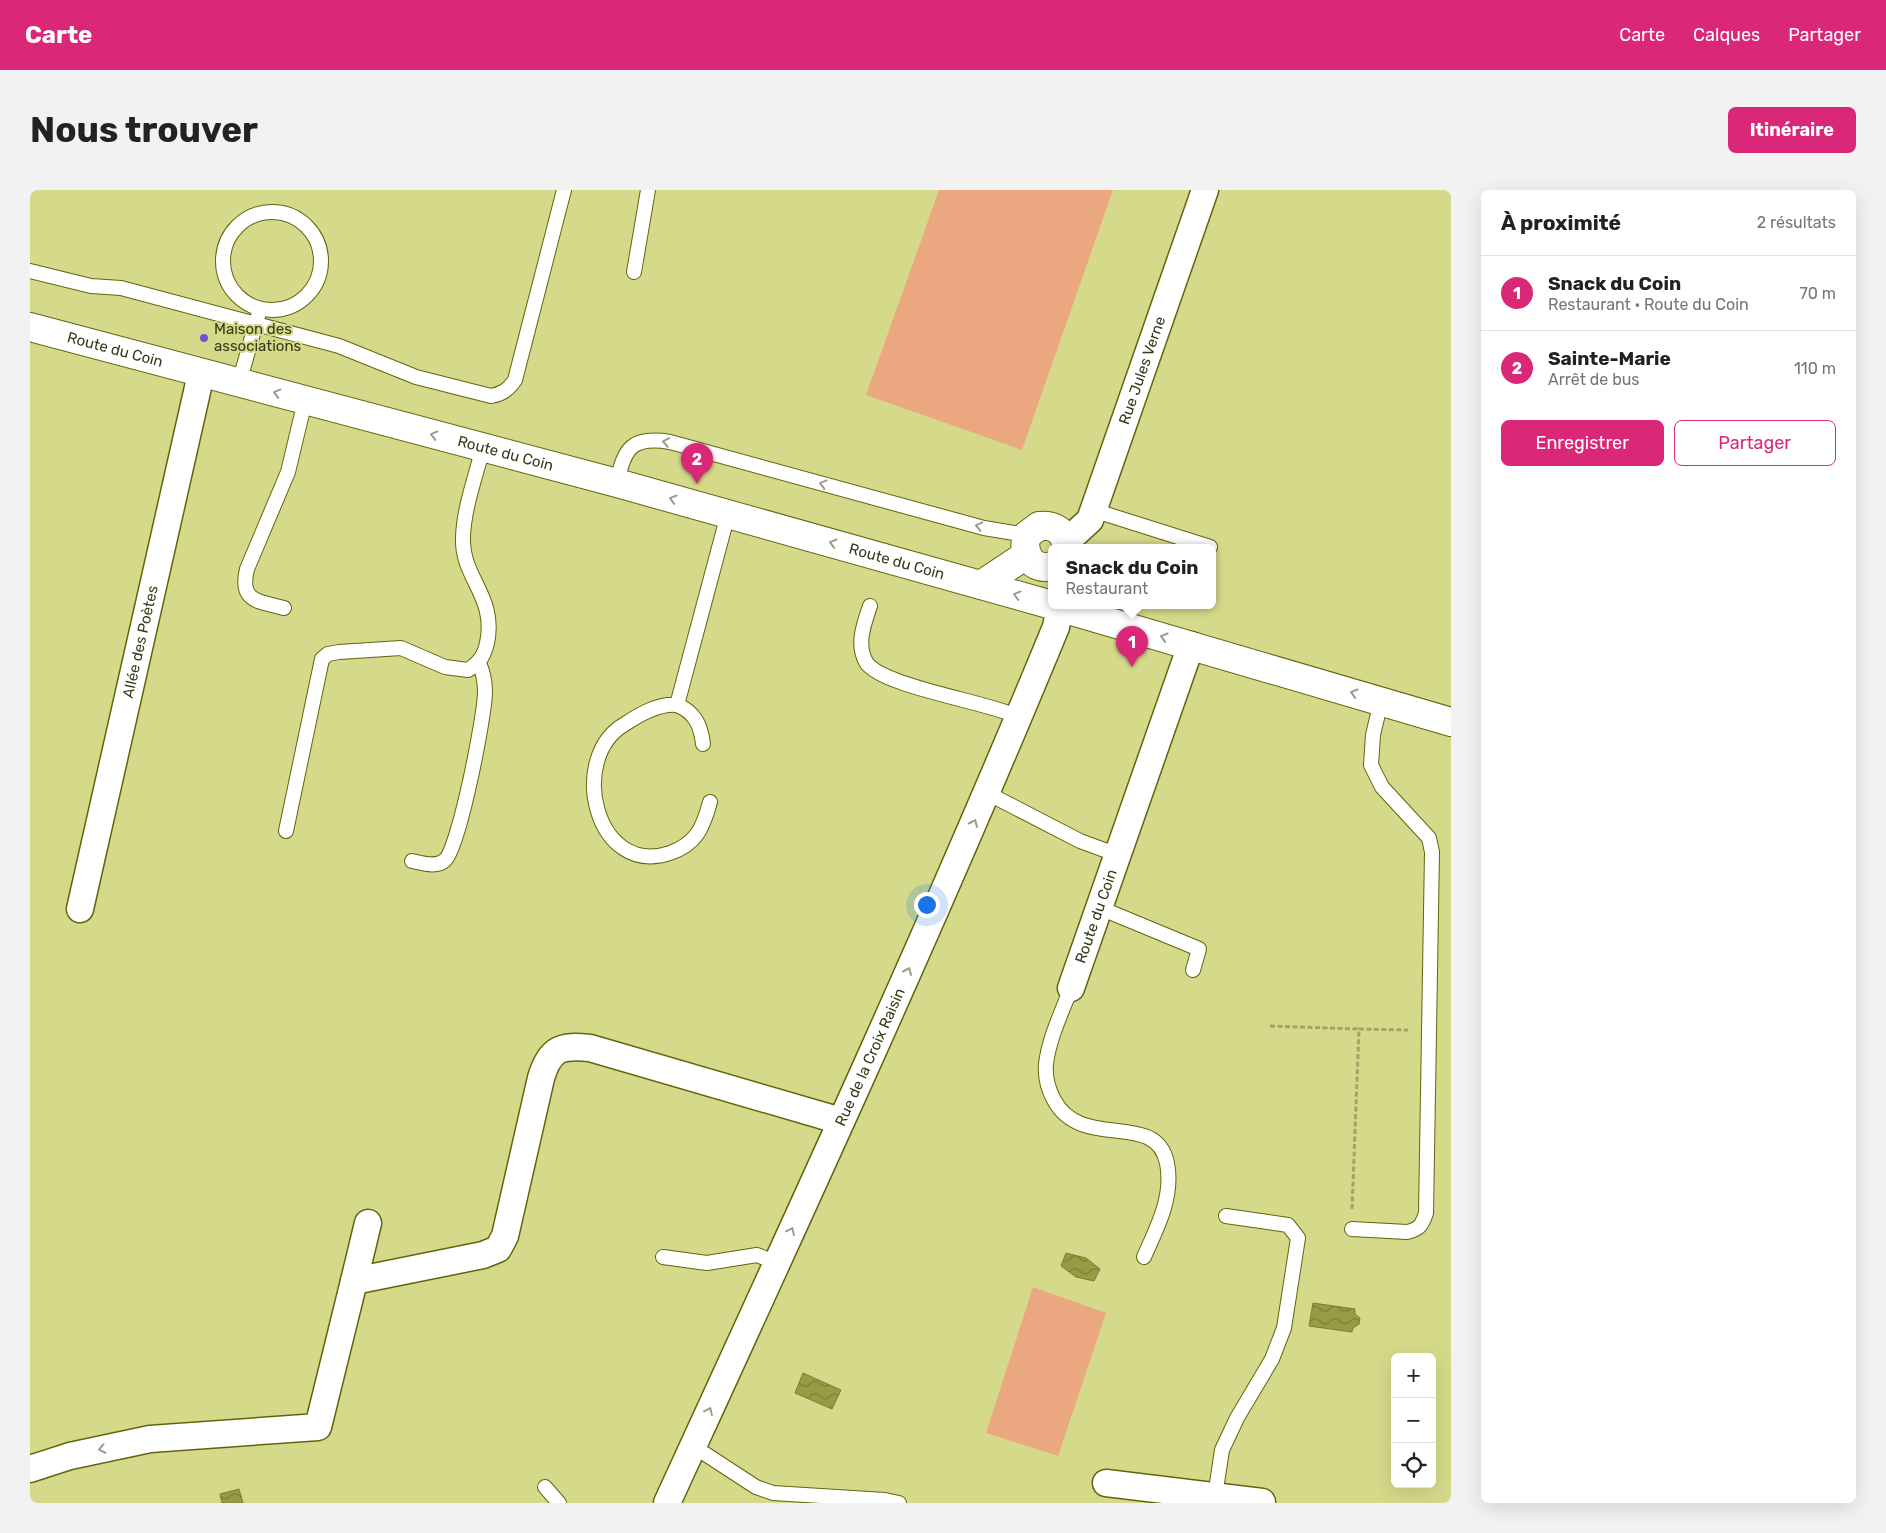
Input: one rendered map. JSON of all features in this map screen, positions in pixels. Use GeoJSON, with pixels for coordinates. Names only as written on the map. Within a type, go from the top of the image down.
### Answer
{"type":"FeatureCollection","features":[{"type":"Feature","properties":{"kind":"main road","name":"Route du Coin"},"geometry":{"type":"LineString","coordinates":[[30,327],[616,483],[1048,604]]}},
{"type":"Feature","properties":{"kind":"main road"},"geometry":{"type":"LineString","coordinates":[[981,585],[1027,545],[1039,526],[1047,525],[1060,531],[1066,544]]}},
{"type":"Feature","properties":{"kind":"main road"},"geometry":{"type":"LineString","coordinates":[[1027,545],[1034,563],[1042,567],[1048,566]]}},
{"type":"Feature","properties":{"kind":"main road","name":"Route du Coin"},"geometry":{"type":"LineString","coordinates":[[1068,609],[1451,722]]}},
{"type":"Feature","properties":{"kind":"main road","name":"Route du Coin"},"geometry":{"type":"LineString","coordinates":[[1098,609],[1117,623]]}},
{"type":"Feature","properties":{"kind":"street","name":"Rue Jules Verne"},"geometry":{"type":"LineString","coordinates":[[1067,544],[1090,520],[1205,190]]}},
{"type":"Feature","properties":{"kind":"street","name":"Allée des Poètes"},"geometry":{"type":"LineString","coordinates":[[80,910],[201,374]]}},
{"type":"Feature","properties":{"kind":"street","name":"Rue de la Croix Raisin"},"geometry":{"type":"LineString","coordinates":[[667,1503],[841,1121],[987,793],[1059,618],[1058,609]]}},
{"type":"Feature","properties":{"kind":"street","name":"Route du Coin"},"geometry":{"type":"LineString","coordinates":[[1071,988],[1191,645]]}},
{"type":"Feature","properties":{"kind":"street"},"geometry":{"type":"LineString","coordinates":[[354,1281],[483,1256],[498,1249],[505,1236],[541,1078],[546,1062],[557,1050],[571,1046],[590,1048],[841,1121]]}},
{"type":"Feature","properties":{"kind":"street"},"geometry":{"type":"LineString","coordinates":[[30,1469],[70,1456],[150,1439],[318,1427],[368,1223]]}},
{"type":"Feature","properties":{"kind":"street"},"geometry":{"type":"LineString","coordinates":[[1106,1483],[1264,1503]]}},
{"type":"Feature","properties":{"kind":"lane"},"geometry":{"type":"LineString","coordinates":[[30,271],[91,286],[121,288],[339,346],[409,374],[470,392],[491,396],[500,394],[510,388],[515,380],[564,190]]}},
{"type":"Feature","properties":{"kind":"lane"},"geometry":{"type":"LineString","coordinates":[[634,272],[648,190]]}},
{"type":"Feature","properties":{"kind":"lane"},"geometry":{"type":"LineString","coordinates":[[280,212],[293,216],[312,231],[318,242],[321,265],[313,288],[300,300],[284,308],[260,308],[247,303],[229,284],[224,271],[225,250],[232,232],[242,222],[260,214],[280,212]]}},
{"type":"Feature","properties":{"kind":"lane"},"geometry":{"type":"LineString","coordinates":[[239,383],[260,308]]}},
{"type":"Feature","properties":{"kind":"lane"},"geometry":{"type":"LineString","coordinates":[[284,608],[257,601],[247,594],[243,584],[247,569],[288,472],[305,401]]}},
{"type":"Feature","properties":{"kind":"lane"},"geometry":{"type":"LineString","coordinates":[[616,483],[628,452],[636,443],[650,439],[670,442],[984,528],[1027,545]]}},
{"type":"Feature","properties":{"kind":"lane"},"geometry":{"type":"LineString","coordinates":[[286,831],[322,659],[328,654],[339,652],[384,647],[401,648],[445,668],[468,670],[479,663],[484,654],[490,617],[485,601],[469,568],[463,538],[467,509],[483,447]]}},
{"type":"Feature","properties":{"kind":"lane"},"geometry":{"type":"LineString","coordinates":[[1093,510],[1198,544]]}},
{"type":"Feature","properties":{"kind":"lane"},"geometry":{"type":"LineString","coordinates":[[677,705],[728,514]]}},
{"type":"Feature","properties":{"kind":"lane"},"geometry":{"type":"LineString","coordinates":[[870,606],[862,630],[862,652],[867,664],[878,673],[904,684],[993,707],[1019,717]]}},
{"type":"Feature","properties":{"kind":"lane"},"geometry":{"type":"LineString","coordinates":[[412,861],[437,864],[445,861],[453,848],[474,759],[485,695],[482,670],[479,663]]}},
{"type":"Feature","properties":{"kind":"lane"},"geometry":{"type":"LineString","coordinates":[[1352,1229],[1407,1232],[1422,1226],[1426,1213],[1432,852],[1429,838],[1382,786],[1371,765],[1373,735],[1381,701]]}},
{"type":"Feature","properties":{"kind":"lane"},"geometry":{"type":"LineString","coordinates":[[703,744],[699,724],[693,715],[677,705],[659,706],[616,728],[606,739],[600,750],[594,780],[595,804],[601,822],[614,841],[629,853],[643,856],[662,855],[678,850],[702,829],[710,802]]}},
{"type":"Feature","properties":{"kind":"lane"},"geometry":{"type":"LineString","coordinates":[[987,793],[1080,841],[1118,855]]}},
{"type":"Feature","properties":{"kind":"lane"},"geometry":{"type":"LineString","coordinates":[[1100,908],[1199,949],[1193,970]]}},
{"type":"Feature","properties":{"kind":"lane"},"geometry":{"type":"LineString","coordinates":[[1071,988],[1046,1063],[1046,1079],[1050,1094],[1057,1106],[1081,1125],[1096,1130],[1127,1131],[1142,1134],[1157,1142],[1166,1154],[1168,1168],[1167,1194],[1164,1208],[1144,1257]]}},
{"type":"Feature","properties":{"kind":"lane"},"geometry":{"type":"LineString","coordinates":[[1215,1496],[1222,1450],[1237,1418],[1272,1359],[1284,1328],[1298,1238],[1288,1226],[1226,1216]]}},
{"type":"Feature","properties":{"kind":"lane"},"geometry":{"type":"LineString","coordinates":[[662,1257],[708,1263],[757,1255],[777,1263]]}},
{"type":"Feature","properties":{"kind":"lane"},"geometry":{"type":"LineString","coordinates":[[693,1446],[756,1487],[789,1495],[885,1500],[899,1503]]}},
{"type":"Feature","properties":{"kind":"lane"},"geometry":{"type":"LineString","coordinates":[[545,1487],[559,1503]]}},
{"type":"Feature","properties":{"kind":"lane"},"geometry":{"type":"LineString","coordinates":[[756,1487],[768,1503]]}},
{"type":"Feature","properties":{"kind":"path"},"geometry":{"type":"LineString","coordinates":[[1270,1026],[1429,1031]]}},
{"type":"Feature","properties":{"kind":"path"},"geometry":{"type":"LineString","coordinates":[[1352,1229],[1359,1029]]}},
{"type":"Feature","properties":{"kind":"shaded area"},"geometry":{"type":"Polygon","coordinates":[[[939,190],[1113,190],[1022,450],[866,395],[939,190]]]}},
{"type":"Feature","properties":{"kind":"shaded area"},"geometry":{"type":"Polygon","coordinates":[[[1033,1287],[1106,1313],[1058,1456],[986,1433],[1033,1287]]]}},
{"type":"Feature","properties":{"kind":"water"},"geometry":{"type":"Polygon","coordinates":[[[1066,1253],[1086,1258],[1100,1269],[1094,1281],[1076,1277],[1061,1266],[1066,1253]]]}},
{"type":"Feature","properties":{"kind":"water"},"geometry":{"type":"Polygon","coordinates":[[[1313,1303],[1355,1309],[1355,1314],[1360,1318],[1359,1324],[1353,1328],[1352,1332],[1309,1326],[1313,1303]]]}},
{"type":"Feature","properties":{"kind":"water"},"geometry":{"type":"Polygon","coordinates":[[[803,1373],[841,1390],[832,1409],[795,1393],[803,1373]]]}},
{"type":"Feature","properties":{"kind":"water"},"geometry":{"type":"Polygon","coordinates":[[[239,1489],[243,1503],[222,1503],[220,1494],[239,1489]]]}},
{"type":"Feature","properties":{"kind":"place","name":"Maison des associations"},"geometry":{"type":"Point","coordinates":[204,338]}},
{"type":"Feature","properties":{"kind":"place","name":"Sainte-Marie"},"geometry":{"type":"Point","coordinates":[697,484]}},
{"type":"Feature","properties":{"kind":"place","name":"Snack du Coin"},"geometry":{"type":"Point","coordinates":[1132,667]}}]}
